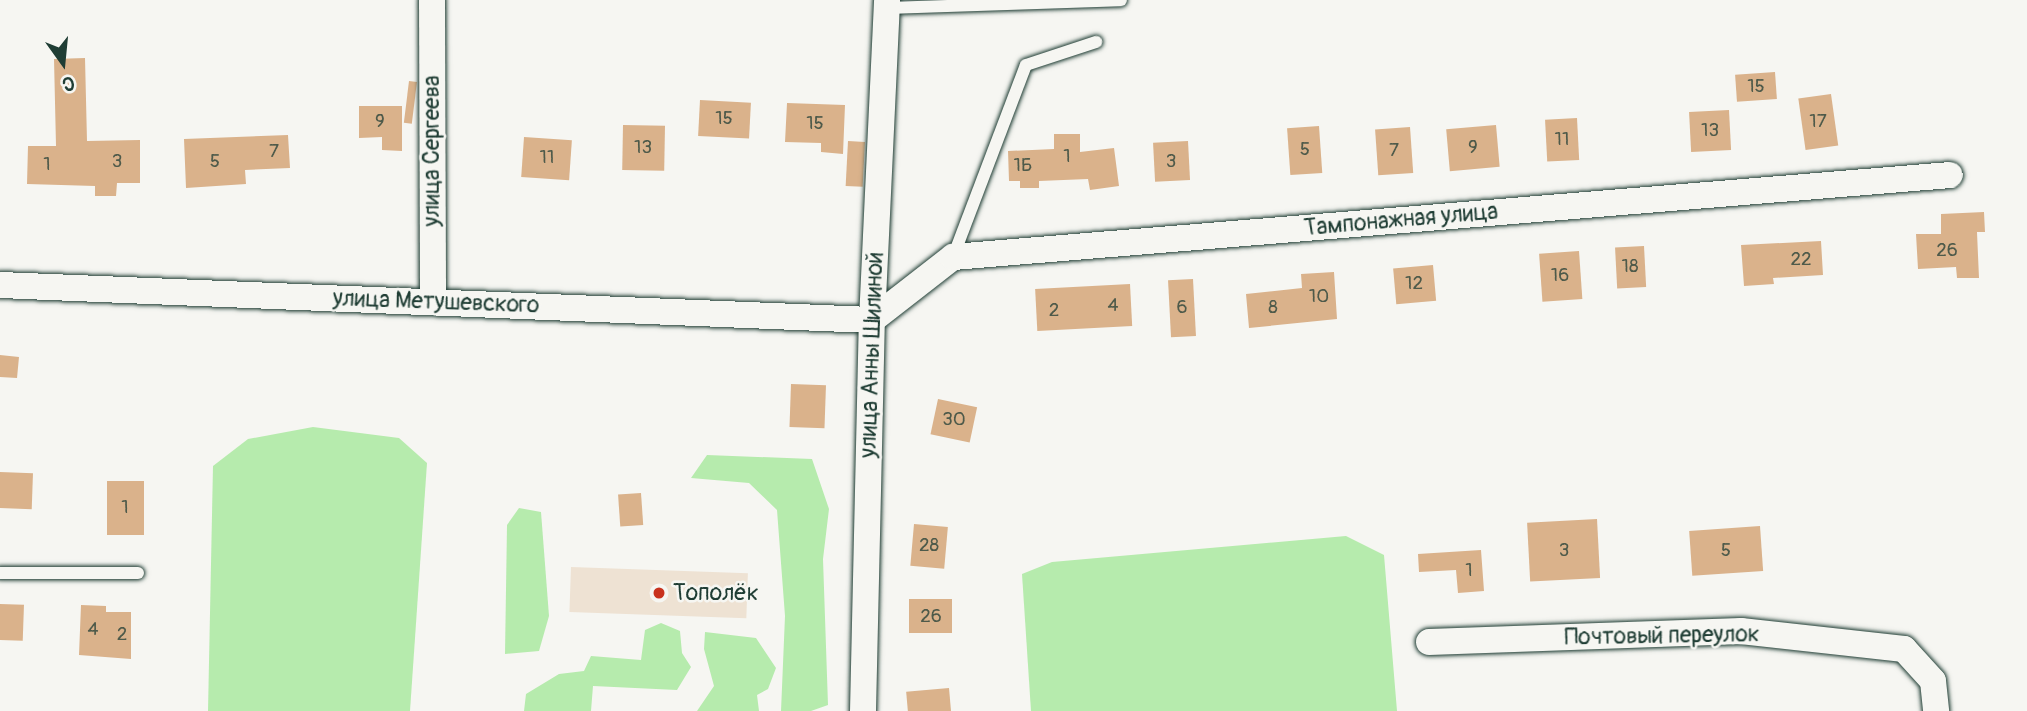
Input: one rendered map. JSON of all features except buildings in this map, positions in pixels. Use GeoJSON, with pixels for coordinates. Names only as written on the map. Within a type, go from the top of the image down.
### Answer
{"type":"FeatureCollection","features":[{"type":"Feature","properties":{"kind":"street","name":"улица Сергеева"},"geometry":{"type":"LineString","coordinates":[[432,0],[433,302]]}},
{"type":"Feature","properties":{"kind":"street","name":"улица Анны Шилиной"},"geometry":{"type":"LineString","coordinates":[[863,711],[872,320],[887,4]]}},
{"type":"Feature","properties":{"kind":"street","name":"Тампонажная улица"},"geometry":{"type":"LineString","coordinates":[[953,257],[1950,175]]}},
{"type":"Feature","properties":{"kind":"street"},"geometry":{"type":"LineString","coordinates":[[872,320],[953,257]]}},
{"type":"Feature","properties":{"kind":"street","name":"улица Метушевского"},"geometry":{"type":"LineString","coordinates":[[0,285],[872,320]]}},
{"type":"Feature","properties":{"kind":"street","name":"Почтовый переулок"},"geometry":{"type":"LineString","coordinates":[[1429,642],[1741,631],[1904,649],[1933,681],[1936,711]]}},
{"type":"Feature","properties":{"kind":"lane"},"geometry":{"type":"LineString","coordinates":[[887,4],[1121,0]]}},
{"type":"Feature","properties":{"kind":"lane"},"geometry":{"type":"LineString","coordinates":[[953,257],[1026,65],[1096,42]]}},
{"type":"Feature","properties":{"kind":"lane"},"geometry":{"type":"LineString","coordinates":[[0,573],[138,573]]}},
{"type":"Feature","properties":{"kind":"shaded area","name":"Тополёк"},"geometry":{"type":"Polygon","coordinates":[[[571,567],[748,573],[746,618],[569,612],[571,567]]]}},
{"type":"Feature","properties":{"kind":"green space"},"geometry":{"type":"Polygon","coordinates":[[[313,427],[399,438],[427,463],[410,711],[208,711],[213,466],[248,439],[313,427]]]}},
{"type":"Feature","properties":{"kind":"green space"},"geometry":{"type":"Polygon","coordinates":[[[707,455],[812,459],[829,509],[823,559],[828,705],[811,711],[781,711],[785,616],[777,510],[749,483],[691,478],[707,455]]]}},
{"type":"Feature","properties":{"kind":"green space"},"geometry":{"type":"Polygon","coordinates":[[[519,508],[541,512],[549,616],[539,651],[505,654],[507,525],[519,508]]]}},
{"type":"Feature","properties":{"kind":"green space"},"geometry":{"type":"Polygon","coordinates":[[[1346,536],[1384,555],[1397,711],[1031,711],[1022,574],[1052,562],[1346,536]]]}},
{"type":"Feature","properties":{"kind":"green space"},"geometry":{"type":"Polygon","coordinates":[[[661,623],[680,631],[682,653],[691,667],[677,690],[593,686],[591,711],[524,711],[526,694],[559,674],[584,671],[591,656],[641,660],[645,630],[661,623]]]}},
{"type":"Feature","properties":{"kind":"green space"},"geometry":{"type":"Polygon","coordinates":[[[705,632],[756,638],[776,668],[768,689],[757,695],[759,711],[697,711],[714,686],[704,649],[705,632]]]}},
{"type":"Feature","properties":{"kind":"place","name":"Тополёк"},"geometry":{"type":"Point","coordinates":[659,593]}}]}
